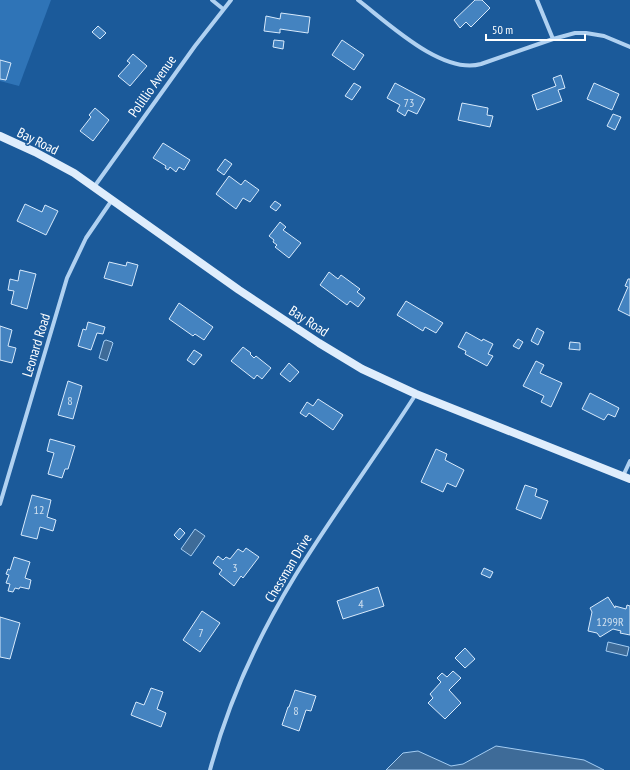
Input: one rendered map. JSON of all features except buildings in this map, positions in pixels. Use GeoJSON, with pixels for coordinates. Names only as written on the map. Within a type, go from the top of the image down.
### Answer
{"type":"FeatureCollection","features":[{"type":"Feature","properties":{"kind":"main road","name":"Bay Road"},"geometry":{"type":"LineString","coordinates":[[0,136],[74,173],[239,290],[319,344],[362,369],[416,394],[627,477]]}},
{"type":"Feature","properties":{"kind":"street"},"geometry":{"type":"LineString","coordinates":[[212,0],[223,9]]}},
{"type":"Feature","properties":{"kind":"street","name":"Polillio Avenue"},"geometry":{"type":"LineString","coordinates":[[94,187],[172,77],[231,0]]}},
{"type":"Feature","properties":{"kind":"street"},"geometry":{"type":"LineString","coordinates":[[358,0],[411,42],[441,59],[460,66],[474,66],[481,64],[553,38],[575,33],[604,36],[630,47]]}},
{"type":"Feature","properties":{"kind":"street"},"geometry":{"type":"LineString","coordinates":[[537,0],[553,38]]}},
{"type":"Feature","properties":{"kind":"street","name":"Leonard Road"},"geometry":{"type":"LineString","coordinates":[[0,504],[67,278],[86,238],[112,200]]}},
{"type":"Feature","properties":{"kind":"street","name":"Chessman Drive"},"geometry":{"type":"LineString","coordinates":[[210,770],[244,674],[268,623],[294,577],[353,486],[416,394]]}},
{"type":"Feature","properties":{"kind":"street"},"geometry":{"type":"LineString","coordinates":[[627,477],[630,461]]}},
{"type":"Feature","properties":{"kind":"shaded area"},"geometry":{"type":"Polygon","coordinates":[[[0,0],[51,0],[19,86],[0,81],[0,0]]]}},
{"type":"Feature","properties":{"kind":"shaded area"},"geometry":{"type":"Polygon","coordinates":[[[106,340],[113,343],[107,361],[99,358],[104,341],[106,340]]]}},
{"type":"Feature","properties":{"kind":"shaded area"},"geometry":{"type":"Polygon","coordinates":[[[195,529],[205,536],[191,556],[181,549],[195,529]]]}},
{"type":"Feature","properties":{"kind":"shaded area"},"geometry":{"type":"Polygon","coordinates":[[[608,642],[629,647],[627,656],[606,651],[608,642]]]}},
{"type":"Feature","properties":{"kind":"shaded area"},"geometry":{"type":"Polygon","coordinates":[[[496,746],[584,760],[604,770],[386,770],[403,753],[418,751],[451,766],[463,764],[496,746]]]}}]}
